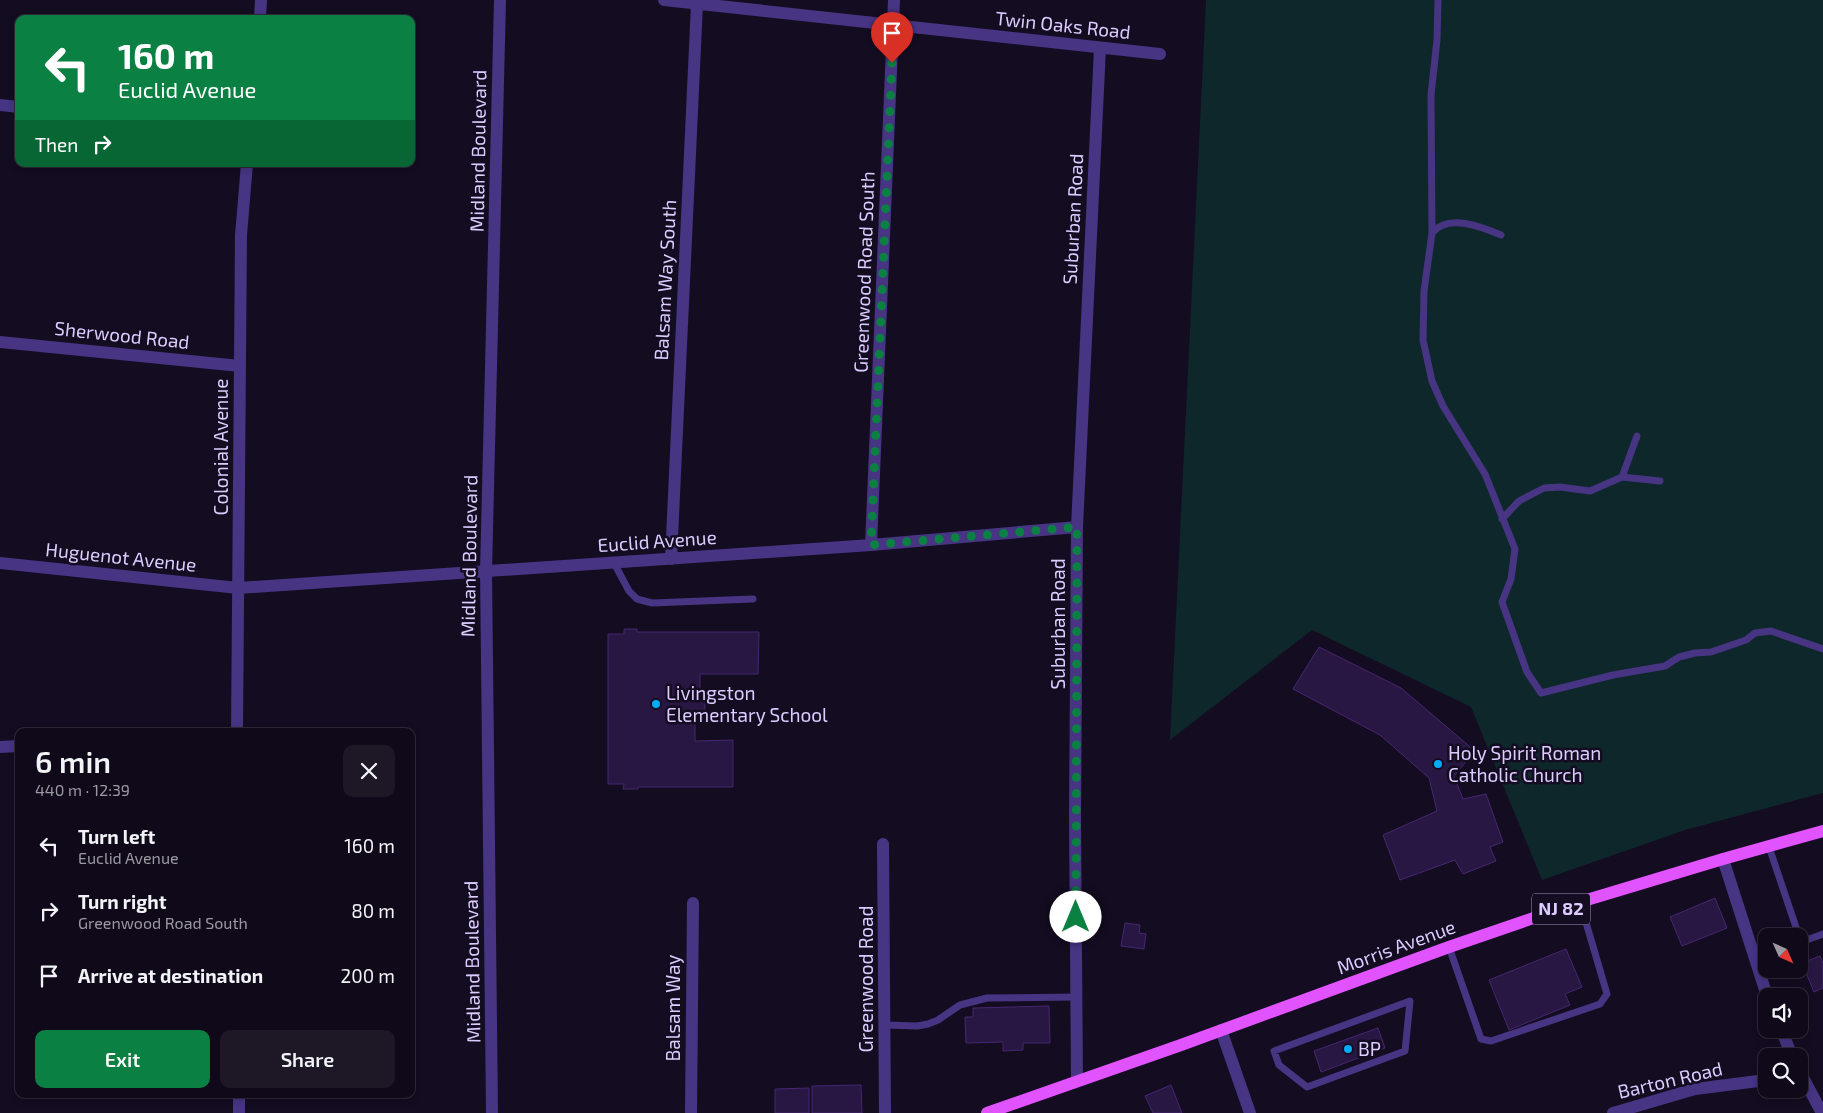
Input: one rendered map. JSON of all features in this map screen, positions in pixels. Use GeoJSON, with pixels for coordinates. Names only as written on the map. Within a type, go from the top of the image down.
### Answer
{"type":"FeatureCollection","features":[{"type":"Feature","properties":{"kind":"main road","name":"Morris Avenue"},"geometry":{"type":"LineString","coordinates":[[987,1113],[1449,947],[1580,902],[1768,846],[1823,832]]}},
{"type":"Feature","properties":{"kind":"street"},"geometry":{"type":"LineString","coordinates":[[260,15],[262,0]]}},
{"type":"Feature","properties":{"kind":"street","name":"Midland Boulevard"},"geometry":{"type":"LineString","coordinates":[[492,1113],[486,571],[500,0]]}},
{"type":"Feature","properties":{"kind":"street","name":"Twin Oaks Road"},"geometry":{"type":"LineString","coordinates":[[664,0],[1160,54]]}},
{"type":"Feature","properties":{"kind":"street","name":"Greenwood Road South"},"geometry":{"type":"LineString","coordinates":[[871,545],[894,0]]}},
{"type":"Feature","properties":{"kind":"street","name":"Balsam Way South"},"geometry":{"type":"LineString","coordinates":[[671,559],[697,4]]}},
{"type":"Feature","properties":{"kind":"street","name":"Suburban Road"},"geometry":{"type":"LineString","coordinates":[[1077,1081],[1075,818],[1077,527],[1100,48]]}},
{"type":"Feature","properties":{"kind":"street"},"geometry":{"type":"LineString","coordinates":[[0,105],[15,107]]}},
{"type":"Feature","properties":{"kind":"street","name":"Colonial Avenue"},"geometry":{"type":"LineString","coordinates":[[237,728],[241,235],[247,167]]}},
{"type":"Feature","properties":{"kind":"street","name":"Sherwood Road"},"geometry":{"type":"LineString","coordinates":[[0,342],[240,366]]}},
{"type":"Feature","properties":{"kind":"street","name":"Euclid Avenue"},"geometry":{"type":"LineString","coordinates":[[238,588],[871,545],[1077,527]]}},
{"type":"Feature","properties":{"kind":"street","name":"Huguenot Avenue"},"geometry":{"type":"LineString","coordinates":[[0,563],[238,588]]}},
{"type":"Feature","properties":{"kind":"street"},"geometry":{"type":"LineString","coordinates":[[0,747],[15,746]]}},
{"type":"Feature","properties":{"kind":"street","name":"Greenwood Road"},"geometry":{"type":"LineString","coordinates":[[883,844],[885,1113]]}},
{"type":"Feature","properties":{"kind":"street"},"geometry":{"type":"LineString","coordinates":[[1723,859],[1764,988]]}},
{"type":"Feature","properties":{"kind":"street","name":"Balsam Way"},"geometry":{"type":"LineString","coordinates":[[691,1113],[693,904]]}},
{"type":"Feature","properties":{"kind":"street"},"geometry":{"type":"LineString","coordinates":[[1221,1030],[1250,1113]]}},
{"type":"Feature","properties":{"kind":"street","name":"Barton Road"},"geometry":{"type":"LineString","coordinates":[[1613,1113],[1695,1089],[1758,1081]]}},
{"type":"Feature","properties":{"kind":"street"},"geometry":{"type":"LineString","coordinates":[[1808,1088],[1822,1113]]}},
{"type":"Feature","properties":{"kind":"street"},"geometry":{"type":"LineString","coordinates":[[239,1098],[239,1113]]}},
{"type":"Feature","properties":{"kind":"lane"},"geometry":{"type":"LineString","coordinates":[[1438,0],[1437,40],[1431,96],[1432,234],[1424,291],[1423,340],[1432,381],[1443,406],[1485,474],[1515,549],[1511,579],[1502,602],[1527,672],[1541,693],[1613,674],[1665,666],[1679,657],[1720,649],[1746,640],[1755,633],[1771,631],[1823,649]]}},
{"type":"Feature","properties":{"kind":"lane"},"geometry":{"type":"LineString","coordinates":[[1432,234],[1441,226],[1459,223],[1472,224],[1501,235]]}},
{"type":"Feature","properties":{"kind":"lane"},"geometry":{"type":"LineString","coordinates":[[1622,477],[1637,436]]}},
{"type":"Feature","properties":{"kind":"lane"},"geometry":{"type":"LineString","coordinates":[[1502,520],[1518,501],[1544,488],[1560,487],[1590,490],[1622,477],[1660,481]]}},
{"type":"Feature","properties":{"kind":"lane"},"geometry":{"type":"LineString","coordinates":[[614,563],[629,591],[637,599],[652,604],[753,599]]}},
{"type":"Feature","properties":{"kind":"lane"},"geometry":{"type":"LineString","coordinates":[[1768,846],[1801,942],[1823,934]]}},
{"type":"Feature","properties":{"kind":"lane"},"geometry":{"type":"LineString","coordinates":[[1449,947],[1481,1039],[1491,1041],[1600,1004],[1607,994],[1580,902]]}},
{"type":"Feature","properties":{"kind":"lane"},"geometry":{"type":"LineString","coordinates":[[885,1025],[917,1026],[928,1024],[938,1020],[960,1005],[987,998],[1077,997]]}},
{"type":"Feature","properties":{"kind":"lane"},"geometry":{"type":"LineString","coordinates":[[1410,1001],[1406,1051],[1307,1087],[1280,1065],[1274,1051],[1324,1033],[1410,1001]]}},
{"type":"Feature","properties":{"kind":"green space"},"geometry":{"type":"Polygon","coordinates":[[[1206,0],[1823,0],[1823,793],[1685,830],[1542,880],[1471,707],[1312,630],[1170,740],[1206,0]]]}},
{"type":"Feature","properties":{"kind":"building","name":"Livingston Elementary School"},"geometry":{"type":"Polygon","coordinates":[[[624,629],[637,629],[637,632],[759,632],[758,674],[700,674],[700,697],[705,697],[705,712],[699,712],[699,718],[695,717],[695,741],[733,740],[733,787],[638,787],[638,789],[623,789],[624,784],[608,784],[608,634],[624,634],[624,629]]]}},
{"type":"Feature","properties":{"kind":"building","name":"Holy Spirit Roman Catholic Church"},"geometry":{"type":"Polygon","coordinates":[[[1319,647],[1401,688],[1475,751],[1454,776],[1463,799],[1486,794],[1503,842],[1490,847],[1496,861],[1463,874],[1455,860],[1400,880],[1383,835],[1437,811],[1429,778],[1380,735],[1293,689],[1319,647]]]}},
{"type":"Feature","properties":{"kind":"building"},"geometry":{"type":"Polygon","coordinates":[[[1715,898],[1727,928],[1682,946],[1670,917],[1715,898]]]}},
{"type":"Feature","properties":{"kind":"building"},"geometry":{"type":"Polygon","coordinates":[[[1125,923],[1140,925],[1139,933],[1146,934],[1144,949],[1121,946],[1125,923]]]}},
{"type":"Feature","properties":{"kind":"building"},"geometry":{"type":"Polygon","coordinates":[[[1566,949],[1582,987],[1565,994],[1570,1005],[1509,1030],[1489,980],[1566,949]]]}},
{"type":"Feature","properties":{"kind":"building"},"geometry":{"type":"Polygon","coordinates":[[[1820,956],[1823,963],[1823,988],[1814,992],[1808,978],[1808,961],[1820,956]]]}},
{"type":"Feature","properties":{"kind":"building"},"geometry":{"type":"Polygon","coordinates":[[[1049,1006],[1050,1043],[1023,1043],[1023,1050],[1003,1051],[1003,1042],[966,1043],[965,1017],[973,1017],[973,1008],[1049,1006]]]}},
{"type":"Feature","properties":{"kind":"building"},"geometry":{"type":"Polygon","coordinates":[[[1378,1028],[1385,1048],[1321,1072],[1314,1051],[1378,1028]]]}},
{"type":"Feature","properties":{"kind":"building"},"geometry":{"type":"Polygon","coordinates":[[[861,1085],[862,1113],[812,1113],[812,1086],[861,1085]]]}},
{"type":"Feature","properties":{"kind":"building"},"geometry":{"type":"Polygon","coordinates":[[[1171,1085],[1182,1113],[1153,1113],[1145,1096],[1171,1085]]]}},
{"type":"Feature","properties":{"kind":"building"},"geometry":{"type":"Polygon","coordinates":[[[809,1088],[809,1113],[775,1113],[775,1089],[809,1088]]]}},
{"type":"Feature","properties":{"kind":"place","name":"Livingston Elementary School"},"geometry":{"type":"Point","coordinates":[656,704]}},
{"type":"Feature","properties":{"kind":"place","name":"Holy Spirit Roman Catholic Church"},"geometry":{"type":"Point","coordinates":[1438,764]}},
{"type":"Feature","properties":{"kind":"place","name":"BP"},"geometry":{"type":"Point","coordinates":[1348,1049]}},
{"type":"Feature","properties":{"kind":"route"},"geometry":{"type":"LineString","coordinates":[[892,63],[871,545],[1077,527],[1076,917]]}}]}
